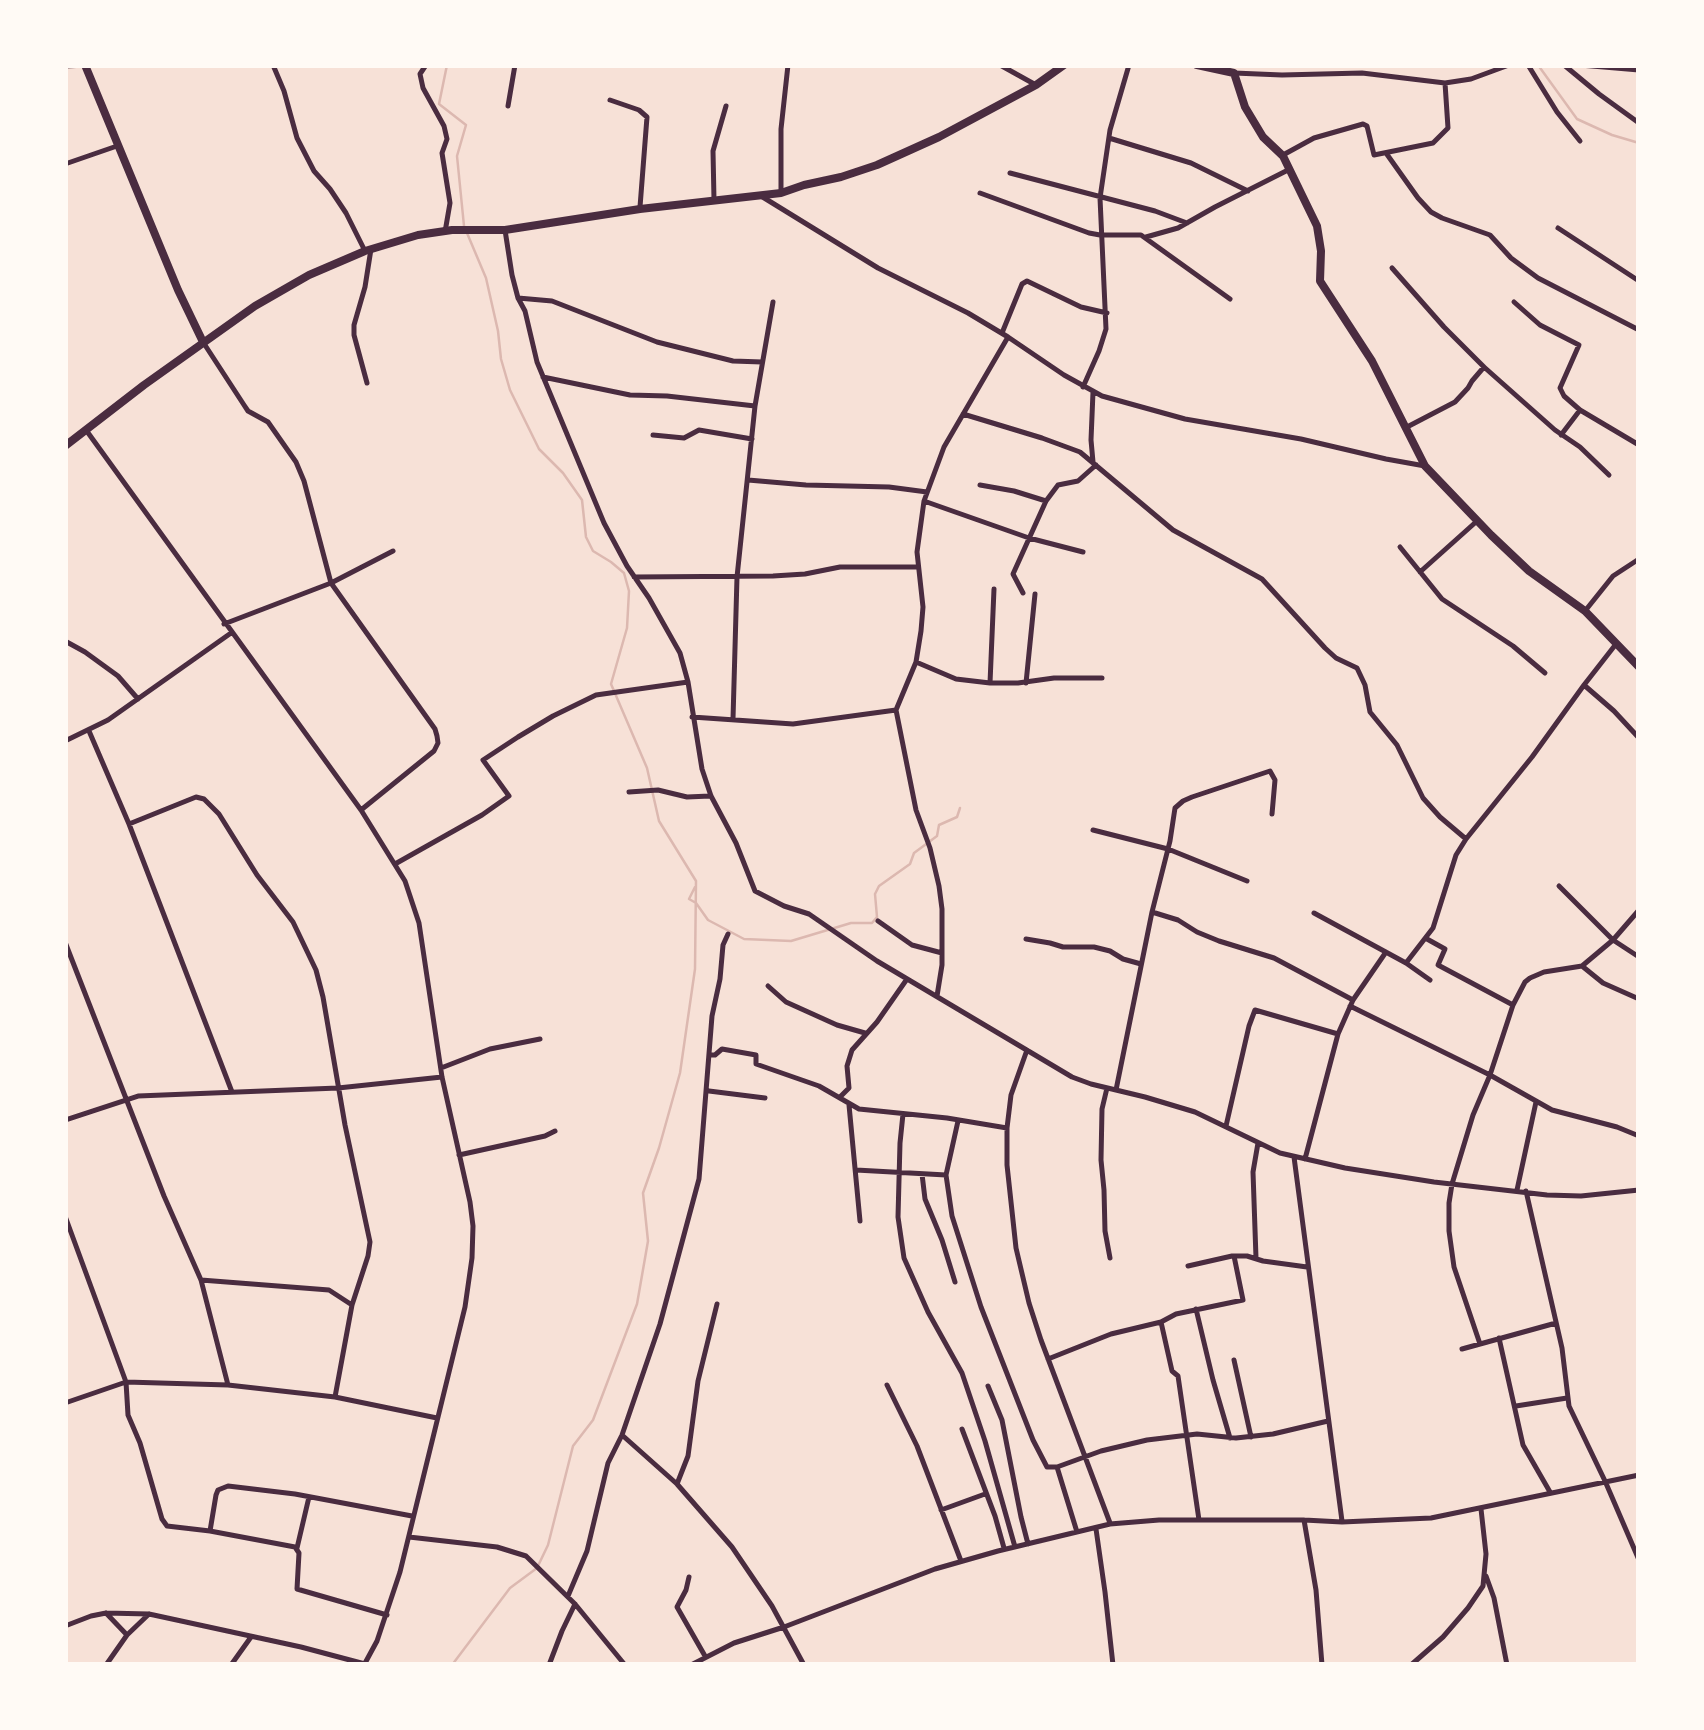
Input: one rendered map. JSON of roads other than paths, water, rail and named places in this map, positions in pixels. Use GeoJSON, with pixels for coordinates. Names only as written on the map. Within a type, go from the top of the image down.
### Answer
{"type":"FeatureCollection","features":[{"type":"Feature","properties":{"kind":"street"},"geometry":{"type":"LineString","coordinates":[[65,66],[86,65],[178,290],[204,342],[244,406],[268,422],[301,471],[331,583],[437,736],[434,750],[361,810]]}},
{"type":"Feature","properties":{"kind":"street"},"geometry":{"type":"LineString","coordinates":[[274,65],[297,138],[368,250],[368,269],[354,326],[367,383]]}},
{"type":"Feature","properties":{"kind":"street"},"geometry":{"type":"LineString","coordinates":[[426,65],[420,74],[423,88],[447,139],[442,153],[450,203],[449,231]]}},
{"type":"Feature","properties":{"kind":"street"},"geometry":{"type":"LineString","coordinates":[[508,106],[514,65]]}},
{"type":"Feature","properties":{"kind":"street"},"geometry":{"type":"LineString","coordinates":[[780,193],[788,65]]}},
{"type":"Feature","properties":{"kind":"street"},"geometry":{"type":"LineString","coordinates":[[1000,65],[1036,85]]}},
{"type":"Feature","properties":{"kind":"street"},"geometry":{"type":"LineString","coordinates":[[65,446],[204,342],[280,291],[368,250],[418,235],[505,230],[780,193],[841,178],[939,137],[1036,85],[1064,65]]}},
{"type":"Feature","properties":{"kind":"street"},"geometry":{"type":"LineString","coordinates":[[1083,386],[1103,341],[1106,313],[1100,198],[1108,138],[1128,65]]}},
{"type":"Feature","properties":{"kind":"street"},"geometry":{"type":"LineString","coordinates":[[1197,65],[1234,73],[1362,73],[1445,83],[1472,79],[1509,65]]}},
{"type":"Feature","properties":{"kind":"street"},"geometry":{"type":"LineString","coordinates":[[1528,65],[1566,126],[1580,141]]}},
{"type":"Feature","properties":{"kind":"street"},"geometry":{"type":"LineString","coordinates":[[1564,65],[1639,123]]}},
{"type":"Feature","properties":{"kind":"street"},"geometry":{"type":"LineString","coordinates":[[1580,65],[1639,70]]}},
{"type":"Feature","properties":{"kind":"street"},"geometry":{"type":"LineString","coordinates":[[1234,73],[1245,106],[1263,137],[1283,156],[1317,226],[1320,281],[1372,361],[1425,466],[1529,571],[1585,610],[1639,667]]}},
{"type":"Feature","properties":{"kind":"street"},"geometry":{"type":"LineString","coordinates":[[1283,156],[1314,138],[1363,124],[1367,126],[1374,155],[1433,143],[1448,128],[1445,83]]}},
{"type":"Feature","properties":{"kind":"street"},"geometry":{"type":"LineString","coordinates":[[610,100],[639,110],[646,117],[640,209]]}},
{"type":"Feature","properties":{"kind":"street"},"geometry":{"type":"LineString","coordinates":[[714,200],[714,151],[726,106]]}},
{"type":"Feature","properties":{"kind":"street"},"geometry":{"type":"LineString","coordinates":[[1108,138],[1190,163],[1248,191]]}},
{"type":"Feature","properties":{"kind":"street"},"geometry":{"type":"LineString","coordinates":[[65,164],[117,146]]}},
{"type":"Feature","properties":{"kind":"street"},"geometry":{"type":"LineString","coordinates":[[1386,153],[1431,212],[1490,235],[1538,278],[1639,330]]}},
{"type":"Feature","properties":{"kind":"street"},"geometry":{"type":"LineString","coordinates":[[1146,237],[1187,223],[1290,170]]}},
{"type":"Feature","properties":{"kind":"street"},"geometry":{"type":"LineString","coordinates":[[1010,174],[1155,211],[1187,223]]}},
{"type":"Feature","properties":{"kind":"street"},"geometry":{"type":"LineString","coordinates":[[980,193],[1100,235],[1146,237],[1230,300]]}},
{"type":"Feature","properties":{"kind":"street"},"geometry":{"type":"LineString","coordinates":[[758,195],[878,268],[968,313],[1102,396],[1185,419],[1425,466]]}},
{"type":"Feature","properties":{"kind":"street"},"geometry":{"type":"LineString","coordinates":[[1558,228],[1639,281]]}},
{"type":"Feature","properties":{"kind":"street"},"geometry":{"type":"LineString","coordinates":[[505,230],[518,298],[543,377],[604,523],[676,644],[688,682],[702,770],[754,892],[832,928],[866,954],[1072,1076],[1177,1106],[1294,1157],[1345,1168],[1548,1195],[1639,1190]]}},
{"type":"Feature","properties":{"kind":"street"},"geometry":{"type":"LineString","coordinates":[[1392,268],[1484,366],[1609,475]]}},
{"type":"Feature","properties":{"kind":"street"},"geometry":{"type":"LineString","coordinates":[[937,996],[942,908],[930,848],[912,794],[896,710],[916,662],[923,607],[917,537],[924,501],[938,459],[1005,335],[1022,284],[1027,281],[1082,307],[1106,313]]}},
{"type":"Feature","properties":{"kind":"street"},"geometry":{"type":"LineString","coordinates":[[518,298],[552,301],[657,342],[722,359],[762,362]]}},
{"type":"Feature","properties":{"kind":"street"},"geometry":{"type":"LineString","coordinates":[[734,718],[737,577],[755,406],[774,302]]}},
{"type":"Feature","properties":{"kind":"street"},"geometry":{"type":"LineString","coordinates":[[1514,302],[1540,325],[1579,345],[1560,388],[1564,396],[1639,445]]}},
{"type":"Feature","properties":{"kind":"street"},"geometry":{"type":"LineString","coordinates":[[1407,427],[1455,402],[1484,366]]}},
{"type":"Feature","properties":{"kind":"street"},"geometry":{"type":"LineString","coordinates":[[543,377],[630,395],[755,406]]}},
{"type":"Feature","properties":{"kind":"street"},"geometry":{"type":"LineString","coordinates":[[1093,392],[1091,440],[1095,464]]}},
{"type":"Feature","properties":{"kind":"street"},"geometry":{"type":"LineString","coordinates":[[1561,435],[1580,410]]}},
{"type":"Feature","properties":{"kind":"street"},"geometry":{"type":"LineString","coordinates":[[963,414],[1072,448],[1172,530],[1255,574],[1325,648],[1356,668],[1370,712],[1396,744],[1418,792],[1466,839]]}},
{"type":"Feature","properties":{"kind":"street"},"geometry":{"type":"LineString","coordinates":[[65,1626],[106,1613],[149,1614],[364,1665],[387,1615],[408,1537],[465,1306],[473,1226],[440,1068],[418,923],[396,864],[86,430]]}},
{"type":"Feature","properties":{"kind":"street"},"geometry":{"type":"LineString","coordinates":[[653,436],[684,438],[699,430],[752,439]]}},
{"type":"Feature","properties":{"kind":"street"},"geometry":{"type":"LineString","coordinates":[[1023,594],[1013,574],[1046,501],[1058,485],[1078,481],[1095,464]]}},
{"type":"Feature","properties":{"kind":"street"},"geometry":{"type":"LineString","coordinates":[[748,480],[889,486],[927,492]]}},
{"type":"Feature","properties":{"kind":"street"},"geometry":{"type":"LineString","coordinates":[[980,485],[1014,490],[1046,501]]}},
{"type":"Feature","properties":{"kind":"street"},"geometry":{"type":"LineString","coordinates":[[924,501],[1029,538],[1084,552]]}},
{"type":"Feature","properties":{"kind":"street"},"geometry":{"type":"LineString","coordinates":[[1420,573],[1477,521]]}},
{"type":"Feature","properties":{"kind":"street"},"geometry":{"type":"LineString","coordinates":[[1400,547],[1442,599],[1546,673]]}},
{"type":"Feature","properties":{"kind":"street"},"geometry":{"type":"LineString","coordinates":[[224,624],[331,583],[393,550]]}},
{"type":"Feature","properties":{"kind":"street"},"geometry":{"type":"LineString","coordinates":[[1585,610],[1613,576],[1639,558]]}},
{"type":"Feature","properties":{"kind":"street"},"geometry":{"type":"LineString","coordinates":[[634,577],[796,575],[840,566],[918,567]]}},
{"type":"Feature","properties":{"kind":"street"},"geometry":{"type":"LineString","coordinates":[[990,684],[994,589]]}},
{"type":"Feature","properties":{"kind":"street"},"geometry":{"type":"LineString","coordinates":[[1026,683],[1035,594]]}},
{"type":"Feature","properties":{"kind":"street"},"geometry":{"type":"LineString","coordinates":[[65,742],[138,700],[231,633]]}},
{"type":"Feature","properties":{"kind":"street"},"geometry":{"type":"LineString","coordinates":[[65,641],[118,676],[138,700]]}},
{"type":"Feature","properties":{"kind":"street"},"geometry":{"type":"LineString","coordinates":[[1406,963],[1438,918],[1456,855],[1466,839],[1616,644]]}},
{"type":"Feature","properties":{"kind":"street"},"geometry":{"type":"LineString","coordinates":[[916,662],[956,679],[990,684],[1102,678]]}},
{"type":"Feature","properties":{"kind":"street"},"geometry":{"type":"LineString","coordinates":[[396,864],[509,796],[483,760],[553,716],[596,695],[688,682]]}},
{"type":"Feature","properties":{"kind":"street"},"geometry":{"type":"LineString","coordinates":[[1584,685],[1639,738]]}},
{"type":"Feature","properties":{"kind":"street"},"geometry":{"type":"LineString","coordinates":[[692,716],[793,724],[896,710]]}},
{"type":"Feature","properties":{"kind":"street"},"geometry":{"type":"LineString","coordinates":[[90,731],[232,1092]]}},
{"type":"Feature","properties":{"kind":"street"},"geometry":{"type":"LineString","coordinates":[[1116,1090],[1175,808],[1183,801],[1270,771],[1275,780],[1272,814]]}},
{"type":"Feature","properties":{"kind":"street"},"geometry":{"type":"LineString","coordinates":[[629,792],[658,790],[687,797],[711,796]]}},
{"type":"Feature","properties":{"kind":"street"},"geometry":{"type":"LineString","coordinates":[[129,824],[196,797],[204,799],[219,814],[257,876],[305,942],[324,997],[338,1088],[370,1242],[352,1305],[335,1397]]}},
{"type":"Feature","properties":{"kind":"street"},"geometry":{"type":"LineString","coordinates":[[1093,830],[1168,849],[1247,881]]}},
{"type":"Feature","properties":{"kind":"street"},"geometry":{"type":"LineString","coordinates":[[1559,886],[1613,940],[1639,957]]}},
{"type":"Feature","properties":{"kind":"street"},"geometry":{"type":"LineString","coordinates":[[1480,1344],[1453,1258],[1448,1217],[1452,1184],[1473,1115],[1513,1005],[1524,982],[1544,972],[1582,966],[1613,940],[1639,910]]}},
{"type":"Feature","properties":{"kind":"street"},"geometry":{"type":"LineString","coordinates":[[1152,912],[1219,941],[1274,958],[1562,1114],[1639,1136]]}},
{"type":"Feature","properties":{"kind":"street"},"geometry":{"type":"LineString","coordinates":[[1314,913],[1430,980]]}},
{"type":"Feature","properties":{"kind":"street"},"geometry":{"type":"LineString","coordinates":[[878,921],[912,945],[942,953]]}},
{"type":"Feature","properties":{"kind":"street"},"geometry":{"type":"LineString","coordinates":[[568,1596],[587,1550],[608,1463],[622,1435],[660,1324],[699,1180],[712,1016],[728,934]]}},
{"type":"Feature","properties":{"kind":"street"},"geometry":{"type":"LineString","coordinates":[[1426,938],[1445,949],[1438,965],[1513,1005]]}},
{"type":"Feature","properties":{"kind":"street"},"geometry":{"type":"LineString","coordinates":[[1026,939],[1062,947],[1094,946],[1141,964]]}},
{"type":"Feature","properties":{"kind":"street"},"geometry":{"type":"LineString","coordinates":[[65,942],[201,1280],[228,1385]]}},
{"type":"Feature","properties":{"kind":"street"},"geometry":{"type":"LineString","coordinates":[[1304,1159],[1338,1034],[1352,1003],[1386,952]]}},
{"type":"Feature","properties":{"kind":"street"},"geometry":{"type":"LineString","coordinates":[[1582,966],[1603,982],[1639,999]]}},
{"type":"Feature","properties":{"kind":"street"},"geometry":{"type":"LineString","coordinates":[[840,1097],[850,1082],[848,1059],[907,979]]}},
{"type":"Feature","properties":{"kind":"street"},"geometry":{"type":"LineString","coordinates":[[768,986],[786,1002],[865,1033]]}},
{"type":"Feature","properties":{"kind":"street"},"geometry":{"type":"LineString","coordinates":[[1226,1126],[1256,1010],[1338,1034]]}},
{"type":"Feature","properties":{"kind":"street"},"geometry":{"type":"LineString","coordinates":[[440,1068],[490,1049],[540,1039]]}},
{"type":"Feature","properties":{"kind":"street"},"geometry":{"type":"LineString","coordinates":[[710,1054],[722,1049],[756,1055],[756,1064],[819,1086],[859,1109],[1008,1128]]}},
{"type":"Feature","properties":{"kind":"street"},"geometry":{"type":"LineString","coordinates":[[1026,1050],[1011,1096],[1008,1128],[1007,1165],[1016,1248],[1048,1359],[1110,1524]]}},
{"type":"Feature","properties":{"kind":"street"},"geometry":{"type":"LineString","coordinates":[[65,1120],[126,1099],[148,1096],[338,1088],[442,1078]]}},
{"type":"Feature","properties":{"kind":"street"},"geometry":{"type":"LineString","coordinates":[[1106,1088],[1101,1160],[1110,1258]]}},
{"type":"Feature","properties":{"kind":"street"},"geometry":{"type":"LineString","coordinates":[[707,1090],[765,1098]]}},
{"type":"Feature","properties":{"kind":"street"},"geometry":{"type":"LineString","coordinates":[[1518,1190],[1536,1102]]}},
{"type":"Feature","properties":{"kind":"street"},"geometry":{"type":"LineString","coordinates":[[849,1104],[860,1221]]}},
{"type":"Feature","properties":{"kind":"street"},"geometry":{"type":"LineString","coordinates":[[903,1114],[899,1228],[904,1258],[966,1384],[1016,1547]]}},
{"type":"Feature","properties":{"kind":"street"},"geometry":{"type":"LineString","coordinates":[[958,1121],[946,1175],[957,1236],[1045,1466],[1056,1467],[1132,1443],[1211,1434],[1230,1438],[1251,1436],[1328,1421]]}},
{"type":"Feature","properties":{"kind":"street"},"geometry":{"type":"LineString","coordinates":[[459,1155],[555,1131]]}},
{"type":"Feature","properties":{"kind":"street"},"geometry":{"type":"LineString","coordinates":[[1256,1258],[1252,1172],[1258,1143]]}},
{"type":"Feature","properties":{"kind":"street"},"geometry":{"type":"LineString","coordinates":[[1294,1157],[1342,1522]]}},
{"type":"Feature","properties":{"kind":"street"},"geometry":{"type":"LineString","coordinates":[[856,1170],[946,1175]]}},
{"type":"Feature","properties":{"kind":"street"},"geometry":{"type":"LineString","coordinates":[[922,1174],[925,1200],[955,1282]]}},
{"type":"Feature","properties":{"kind":"street"},"geometry":{"type":"LineString","coordinates":[[1526,1191],[1562,1348],[1567,1398],[1639,1560]]}},
{"type":"Feature","properties":{"kind":"street"},"geometry":{"type":"LineString","coordinates":[[65,1216],[126,1382],[126,1407],[162,1520],[167,1526],[297,1548]]}},
{"type":"Feature","properties":{"kind":"street"},"geometry":{"type":"LineString","coordinates":[[1048,1359],[1176,1314],[1244,1300],[1234,1256]]}},
{"type":"Feature","properties":{"kind":"street"},"geometry":{"type":"LineString","coordinates":[[1188,1266],[1247,1256],[1307,1266]]}},
{"type":"Feature","properties":{"kind":"street"},"geometry":{"type":"LineString","coordinates":[[201,1280],[329,1290],[352,1305]]}},
{"type":"Feature","properties":{"kind":"street"},"geometry":{"type":"LineString","coordinates":[[677,1484],[688,1456],[698,1381],[717,1304]]}},
{"type":"Feature","properties":{"kind":"street"},"geometry":{"type":"LineString","coordinates":[[1196,1308],[1230,1438]]}},
{"type":"Feature","properties":{"kind":"street"},"geometry":{"type":"LineString","coordinates":[[1161,1322],[1172,1371],[1178,1376],[1198,1520]]}},
{"type":"Feature","properties":{"kind":"street"},"geometry":{"type":"LineString","coordinates":[[1462,1349],[1556,1323]]}},
{"type":"Feature","properties":{"kind":"street"},"geometry":{"type":"LineString","coordinates":[[1499,1338],[1523,1445],[1550,1492]]}},
{"type":"Feature","properties":{"kind":"street"},"geometry":{"type":"LineString","coordinates":[[1234,1360],[1251,1436]]}},
{"type":"Feature","properties":{"kind":"street"},"geometry":{"type":"LineString","coordinates":[[65,1403],[126,1382],[228,1385],[335,1397],[437,1418]]}},
{"type":"Feature","properties":{"kind":"street"},"geometry":{"type":"LineString","coordinates":[[887,1385],[917,1446],[961,1561]]}},
{"type":"Feature","properties":{"kind":"street"},"geometry":{"type":"LineString","coordinates":[[988,1386],[1002,1420],[1028,1544]]}},
{"type":"Feature","properties":{"kind":"street"},"geometry":{"type":"LineString","coordinates":[[1515,1406],[1567,1398]]}},
{"type":"Feature","properties":{"kind":"street"},"geometry":{"type":"LineString","coordinates":[[962,1428],[1004,1550]]}},
{"type":"Feature","properties":{"kind":"street"},"geometry":{"type":"LineString","coordinates":[[622,1435],[677,1484],[732,1547],[804,1665]]}},
{"type":"Feature","properties":{"kind":"street"},"geometry":{"type":"LineString","coordinates":[[1056,1467],[1076,1532]]}},
{"type":"Feature","properties":{"kind":"street"},"geometry":{"type":"LineString","coordinates":[[691,1665],[734,1643],[961,1561],[1110,1524],[1159,1520],[1342,1522],[1431,1518],[1639,1476]]}},
{"type":"Feature","properties":{"kind":"street"},"geometry":{"type":"LineString","coordinates":[[210,1531],[216,1495],[222,1488],[310,1496],[412,1516]]}},
{"type":"Feature","properties":{"kind":"street"},"geometry":{"type":"LineString","coordinates":[[941,1510],[986,1494]]}},
{"type":"Feature","properties":{"kind":"street"},"geometry":{"type":"LineString","coordinates":[[310,1496],[297,1548],[297,1589],[387,1615]]}},
{"type":"Feature","properties":{"kind":"street"},"geometry":{"type":"LineString","coordinates":[[1411,1665],[1443,1637],[1483,1586],[1486,1554],[1481,1509]]}},
{"type":"Feature","properties":{"kind":"street"},"geometry":{"type":"LineString","coordinates":[[1304,1520],[1316,1590],[1322,1665]]}},
{"type":"Feature","properties":{"kind":"street"},"geometry":{"type":"LineString","coordinates":[[1096,1528],[1113,1665]]}},
{"type":"Feature","properties":{"kind":"street"},"geometry":{"type":"LineString","coordinates":[[408,1537],[497,1547],[526,1556],[568,1596],[625,1665]]}},
{"type":"Feature","properties":{"kind":"street"},"geometry":{"type":"LineString","coordinates":[[1486,1575],[1507,1665]]}},
{"type":"Feature","properties":{"kind":"street"},"geometry":{"type":"LineString","coordinates":[[689,1578],[677,1607],[705,1656]]}},
{"type":"Feature","properties":{"kind":"street"},"geometry":{"type":"LineString","coordinates":[[549,1665],[575,1604]]}},
{"type":"Feature","properties":{"kind":"street"},"geometry":{"type":"LineString","coordinates":[[106,1613],[127,1636]]}},
{"type":"Feature","properties":{"kind":"street"},"geometry":{"type":"LineString","coordinates":[[106,1665],[149,1614]]}},
{"type":"Feature","properties":{"kind":"street"},"geometry":{"type":"LineString","coordinates":[[231,1665],[251,1637]]}},
{"type":"Feature","properties":{"kind":"waterway"},"geometry":{"type":"LineString","coordinates":[[447,65],[439,104],[466,125],[457,156],[464,226]]}},
{"type":"Feature","properties":{"kind":"waterway"},"geometry":{"type":"LineString","coordinates":[[1538,65],[1577,119],[1639,143]]}},
{"type":"Feature","properties":{"kind":"waterway"},"geometry":{"type":"LineString","coordinates":[[452,1665],[510,1588],[537,1568],[548,1545],[573,1446],[593,1420],[637,1304],[648,1241],[643,1193],[680,1073],[695,969],[696,881],[659,821],[647,768],[611,684],[627,628],[629,591],[624,573],[593,551],[586,537],[582,500],[539,449],[510,390],[486,278],[467,233]]}},
{"type":"Feature","properties":{"kind":"waterway"},"geometry":{"type":"LineString","coordinates":[[695,887],[689,899],[708,920],[744,939],[791,941],[851,923],[872,923],[877,917],[875,894],[879,886],[910,864],[914,853],[937,836],[939,825],[957,817],[960,808]]}}]}
